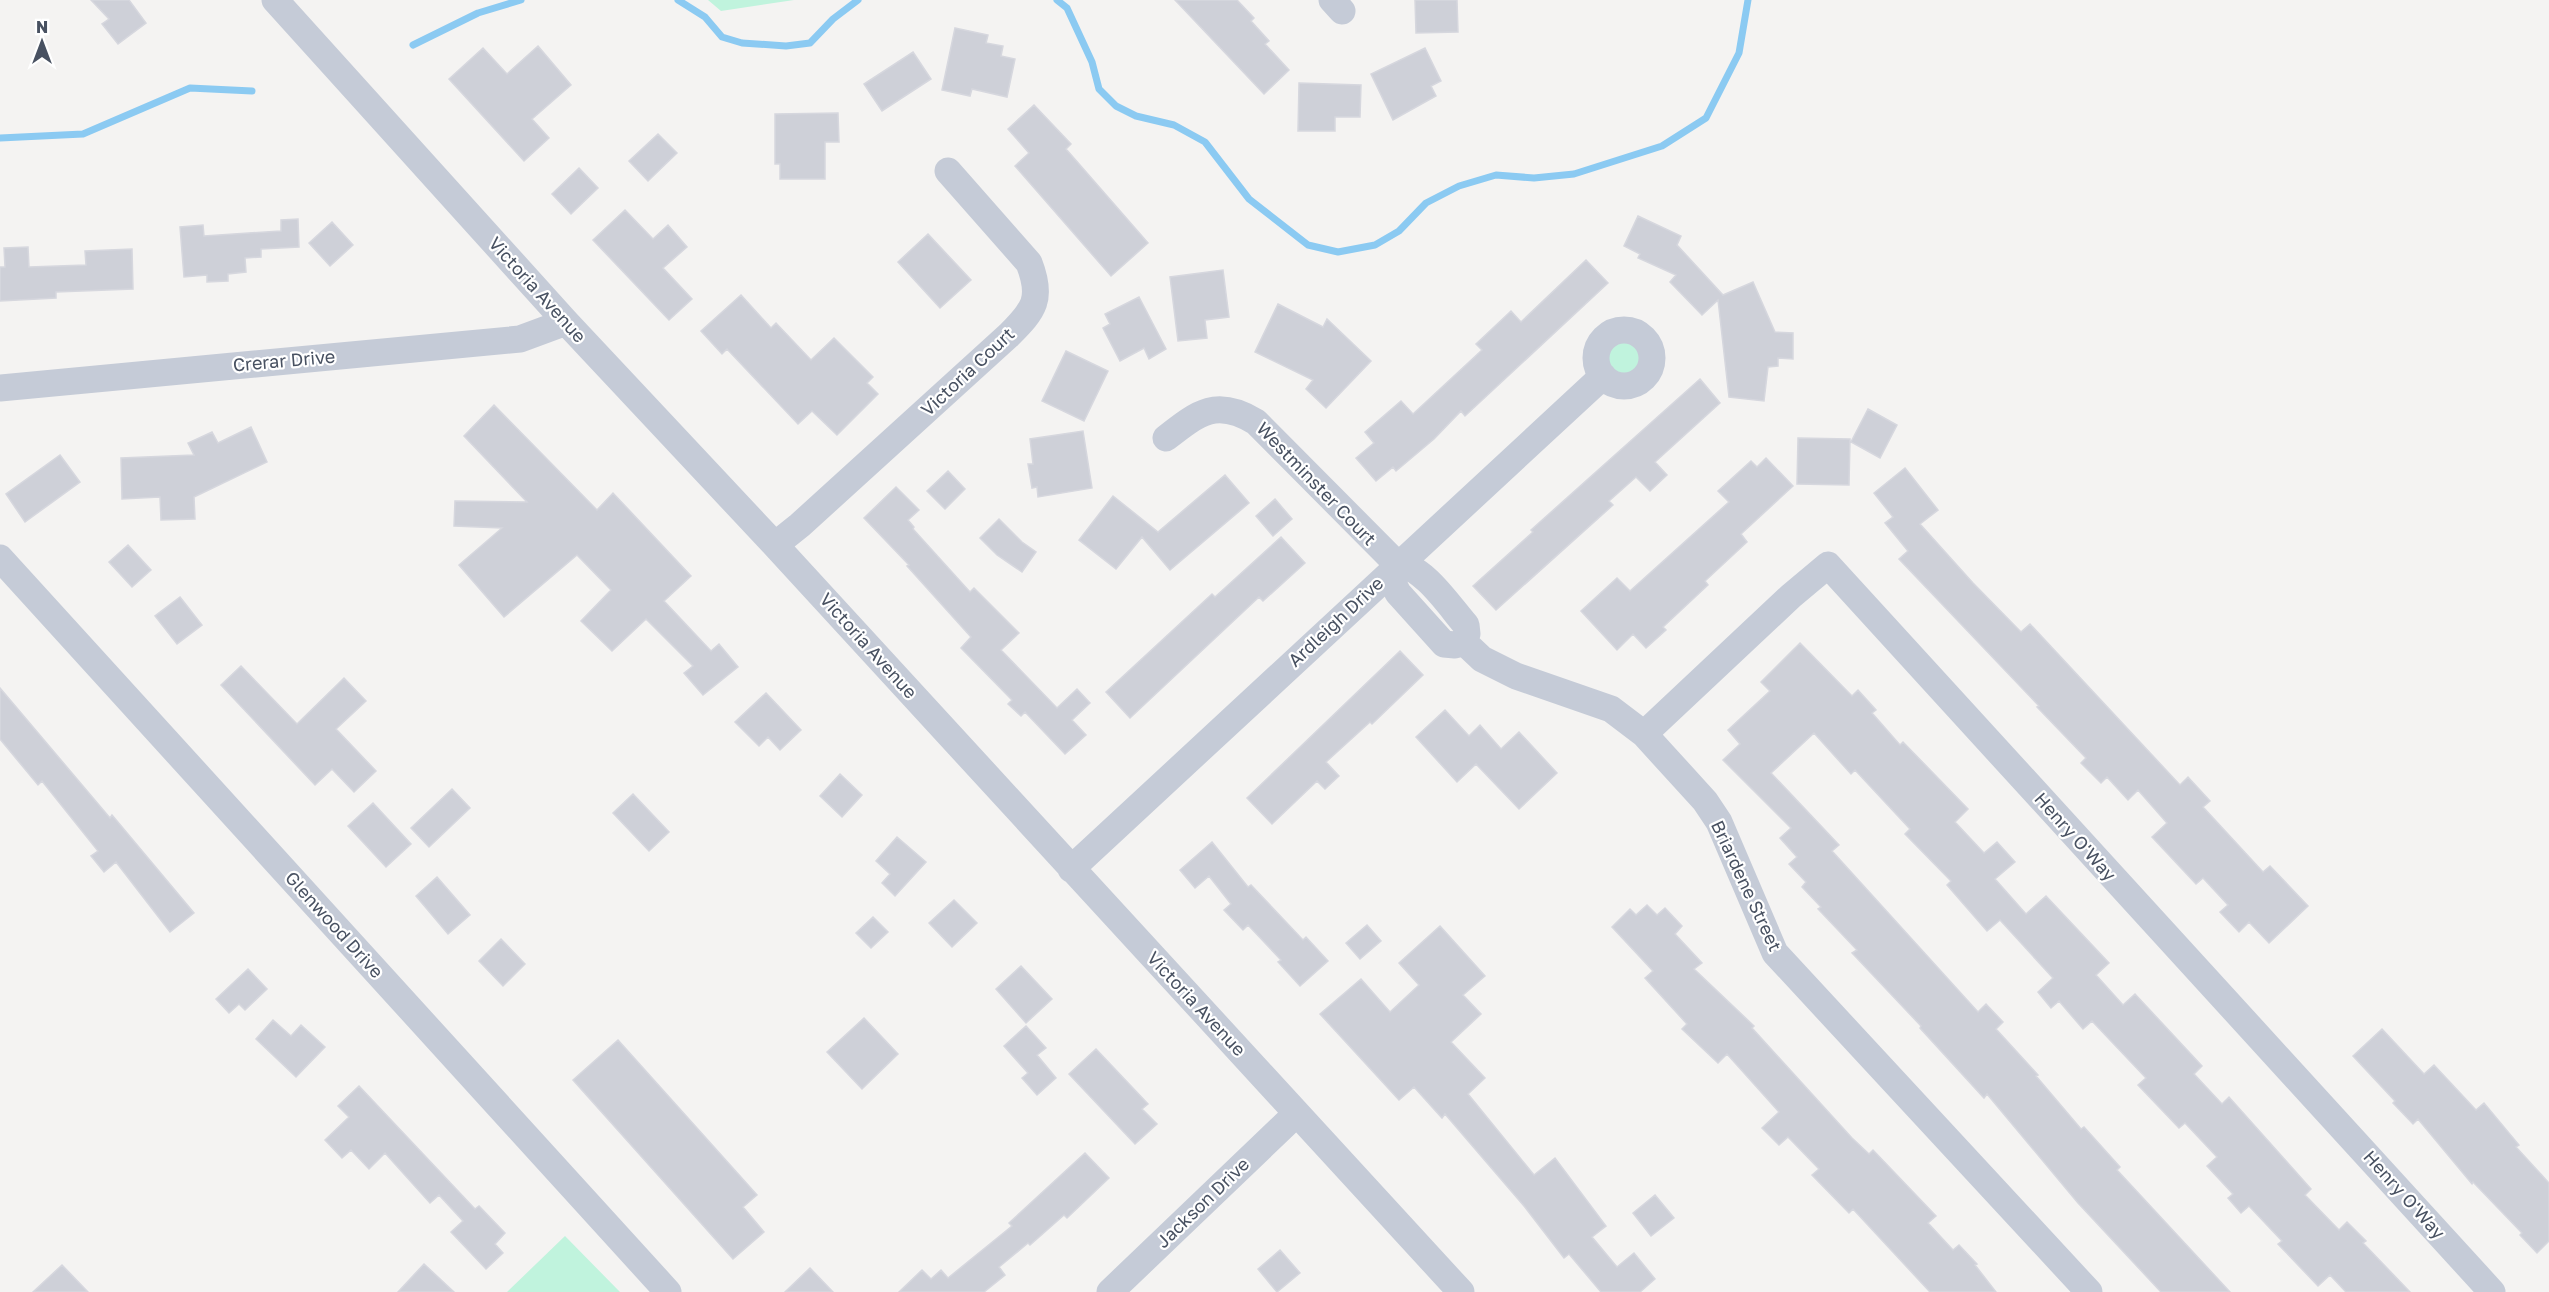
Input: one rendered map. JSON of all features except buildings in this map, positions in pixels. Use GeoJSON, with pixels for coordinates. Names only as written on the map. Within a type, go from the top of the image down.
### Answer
{"type":"FeatureCollection","features":[{"type":"Feature","properties":{"kind":"street","name":"Victoria Avenue"},"geometry":{"type":"LineString","coordinates":[[275,0],[566,322],[775,545],[1461,1292]]}},
{"type":"Feature","properties":{"kind":"street","name":"Victoria Court"},"geometry":{"type":"LineString","coordinates":[[775,545],[800,525],[1009,335],[1032,310],[1036,295],[1035,278],[1029,263],[948,171]]}},
{"type":"Feature","properties":{"kind":"street","name":"Crerar Drive"},"geometry":{"type":"LineString","coordinates":[[0,388],[520,339],[566,322]]}},
{"type":"Feature","properties":{"kind":"street","name":"Ardleigh Drive"},"geometry":{"type":"LineString","coordinates":[[1071,869],[1603,376]]}},
{"type":"Feature","properties":{"kind":"street","name":"Westminster Court"},"geometry":{"type":"LineString","coordinates":[[1166,438],[1194,416],[1217,410],[1240,412],[1256,422],[1398,565]]}},
{"type":"Feature","properties":{"kind":"street","name":"Glenwood Drive"},"geometry":{"type":"LineString","coordinates":[[0,558],[668,1292]]}},
{"type":"Feature","properties":{"kind":"street","name":"Briardene Street"},"geometry":{"type":"LineString","coordinates":[[1398,565],[1407,565],[1421,575],[1466,625],[1467,634],[1464,642],[1482,659],[1516,676],[1611,709],[1644,734],[1705,801],[1719,822],[1775,954],[2089,1292]]}},
{"type":"Feature","properties":{"kind":"street","name":"Henry O'Way"},"geometry":{"type":"LineString","coordinates":[[1644,734],[1791,596],[1828,565],[2492,1292]]}},
{"type":"Feature","properties":{"kind":"street","name":"Jackson Drive"},"geometry":{"type":"LineString","coordinates":[[1110,1292],[1296,1114]]}},
{"type":"Feature","properties":{"kind":"green space"},"geometry":{"type":"Polygon","coordinates":[[[708,0],[794,0],[721,11],[708,0]]]}},
{"type":"Feature","properties":{"kind":"green space"},"geometry":{"type":"Polygon","coordinates":[[[1624,342],[1635,347],[1640,358],[1635,369],[1624,374],[1613,369],[1608,358],[1613,347],[1624,342]]]}},
{"type":"Feature","properties":{"kind":"green space"},"geometry":{"type":"Polygon","coordinates":[[[565,1236],[620,1292],[507,1292],[565,1236]]]}},
{"type":"Feature","properties":{"kind":"waterway"},"geometry":{"type":"LineString","coordinates":[[413,45],[478,13],[521,0]]}},
{"type":"Feature","properties":{"kind":"waterway"},"geometry":{"type":"LineString","coordinates":[[678,0],[705,17],[722,37],[742,43],[786,46],[810,43],[833,19],[858,0]]}},
{"type":"Feature","properties":{"kind":"waterway"},"geometry":{"type":"LineString","coordinates":[[1057,0],[1067,8],[1092,62],[1099,89],[1116,106],[1136,116],[1174,125],[1205,142],[1249,199],[1308,245],[1338,252],[1375,245],[1399,231],[1426,203],[1459,186],[1496,175],[1534,178],[1574,174],[1662,146],[1706,118],[1739,53],[1748,0]]}},
{"type":"Feature","properties":{"kind":"waterway"},"geometry":{"type":"LineString","coordinates":[[0,138],[83,134],[190,88],[252,91]]}}]}
